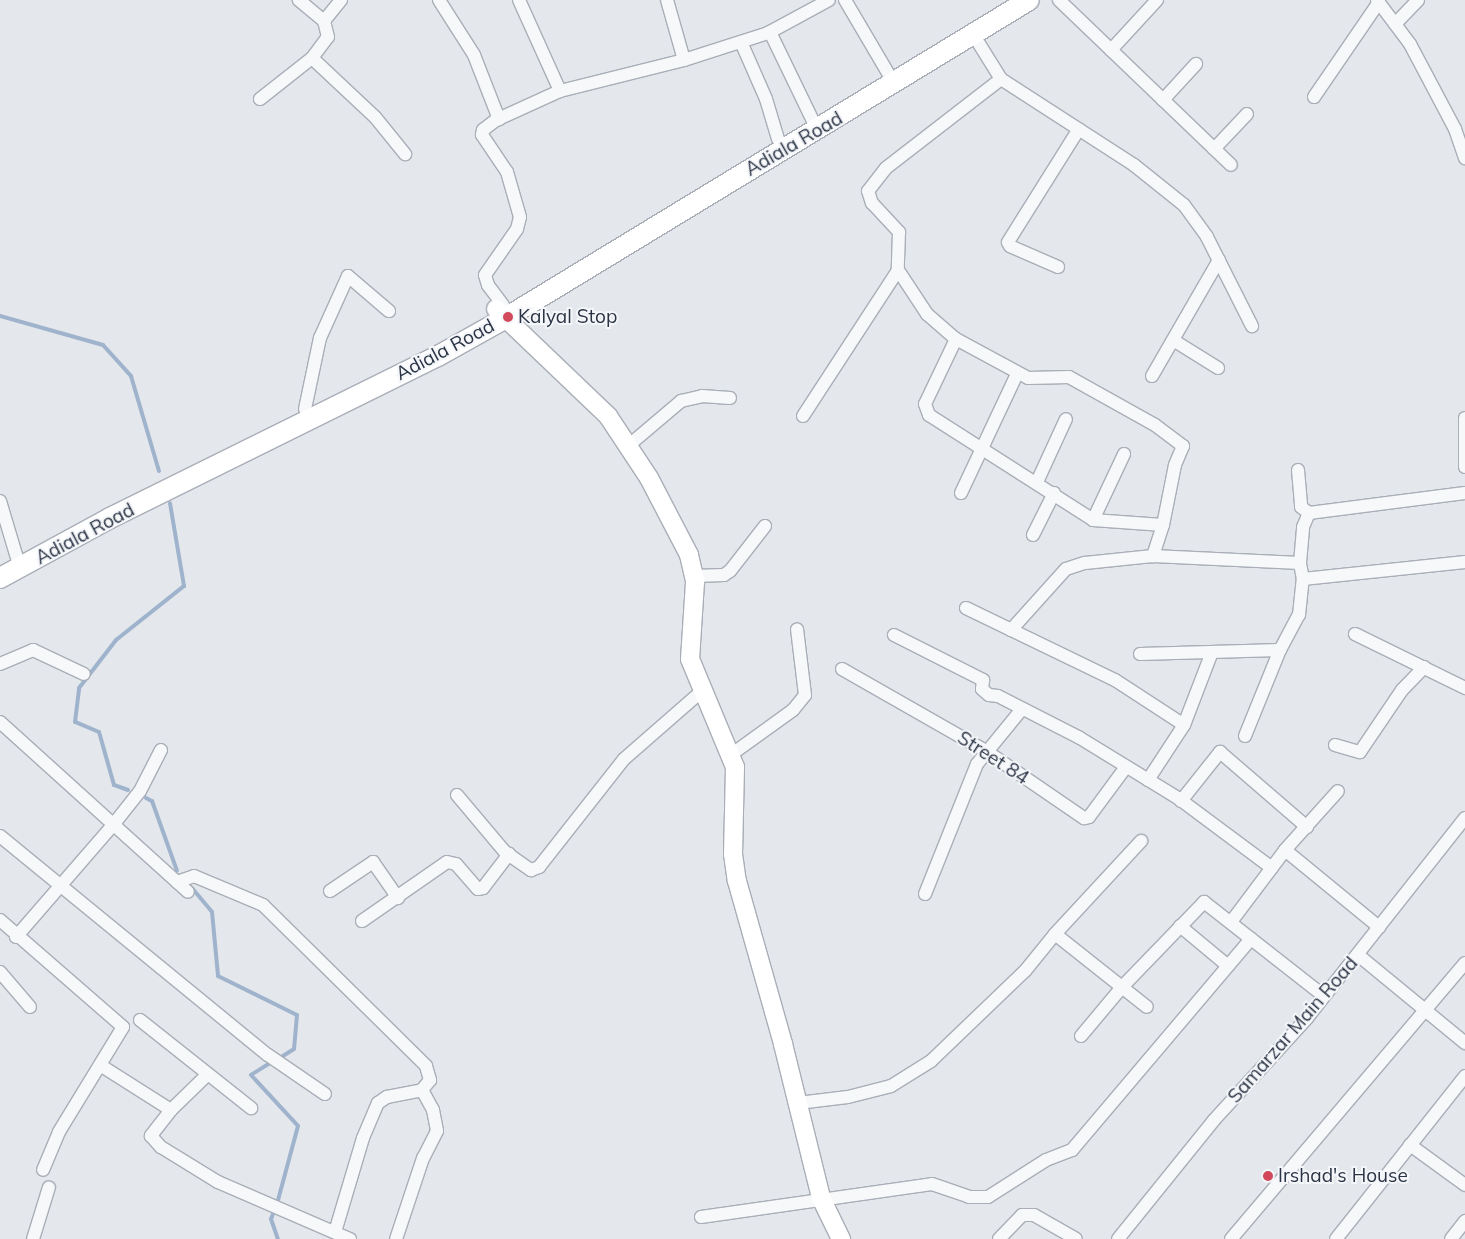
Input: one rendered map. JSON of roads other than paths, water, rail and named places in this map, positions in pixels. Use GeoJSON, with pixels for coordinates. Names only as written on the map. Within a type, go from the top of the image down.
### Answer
{"type":"FeatureCollection","features":[{"type":"Feature","properties":{"kind":"main road","name":"Adiala Road"},"geometry":{"type":"LineString","coordinates":[[0,578],[12,563],[104,508],[501,311],[1005,0]]}},
{"type":"Feature","properties":{"kind":"main road","name":"Adiala Road"},"geometry":{"type":"LineString","coordinates":[[12,563],[110,518],[350,401],[1029,0]]}},
{"type":"Feature","properties":{"kind":"main road"},"geometry":{"type":"LineString","coordinates":[[501,311],[590,397],[628,446],[689,556],[694,576],[690,660],[732,754],[737,881],[798,1103],[821,1198],[842,1239]]}},
{"type":"Feature","properties":{"kind":"street"},"geometry":{"type":"LineString","coordinates":[[260,99],[312,58],[328,37],[324,21],[299,0]]}},
{"type":"Feature","properties":{"kind":"street"},"geometry":{"type":"LineString","coordinates":[[324,21],[341,0]]}},
{"type":"Feature","properties":{"kind":"street"},"geometry":{"type":"LineString","coordinates":[[439,0],[474,55],[499,119]]}},
{"type":"Feature","properties":{"kind":"street"},"geometry":{"type":"LineString","coordinates":[[520,0],[560,91]]}},
{"type":"Feature","properties":{"kind":"street"},"geometry":{"type":"LineString","coordinates":[[667,0],[684,60]]}},
{"type":"Feature","properties":{"kind":"street"},"geometry":{"type":"LineString","coordinates":[[501,311],[485,275],[517,229],[520,217],[507,172],[481,132],[499,119],[560,91],[684,60],[741,42],[770,32],[829,0]]}},
{"type":"Feature","properties":{"kind":"street"},"geometry":{"type":"LineString","coordinates":[[845,0],[888,73]]}},
{"type":"Feature","properties":{"kind":"street"},"geometry":{"type":"LineString","coordinates":[[1059,0],[1231,165]]}},
{"type":"Feature","properties":{"kind":"street"},"geometry":{"type":"LineString","coordinates":[[1111,50],[1157,0]]}},
{"type":"Feature","properties":{"kind":"street"},"geometry":{"type":"LineString","coordinates":[[1395,24],[1418,0]]}},
{"type":"Feature","properties":{"kind":"street"},"geometry":{"type":"LineString","coordinates":[[1314,98],[1378,1],[1410,44],[1450,121],[1465,158]]}},
{"type":"Feature","properties":{"kind":"street"},"geometry":{"type":"LineString","coordinates":[[770,32],[812,119]]}},
{"type":"Feature","properties":{"kind":"street"},"geometry":{"type":"LineString","coordinates":[[973,34],[1001,79],[1134,164],[1184,205],[1196,219],[1252,326]]}},
{"type":"Feature","properties":{"kind":"street"},"geometry":{"type":"LineString","coordinates":[[741,42],[766,99],[778,139]]}},
{"type":"Feature","properties":{"kind":"street"},"geometry":{"type":"LineString","coordinates":[[312,58],[375,117],[405,154]]}},
{"type":"Feature","properties":{"kind":"street"},"geometry":{"type":"LineString","coordinates":[[1163,100],[1196,64]]}},
{"type":"Feature","properties":{"kind":"street"},"geometry":{"type":"LineString","coordinates":[[803,416],[898,270],[899,232],[872,203],[868,191],[886,168],[1001,79]]}},
{"type":"Feature","properties":{"kind":"street"},"geometry":{"type":"LineString","coordinates":[[1214,149],[1248,114]]}},
{"type":"Feature","properties":{"kind":"street"},"geometry":{"type":"LineString","coordinates":[[1058,267],[1010,246],[1008,242],[1079,129]]}},
{"type":"Feature","properties":{"kind":"street"},"geometry":{"type":"LineString","coordinates":[[1152,376],[1219,260]]}},
{"type":"Feature","properties":{"kind":"street"},"geometry":{"type":"LineString","coordinates":[[898,270],[927,314],[956,339],[1017,374],[1028,378],[1069,378],[1178,440],[1183,446],[1183,453],[1175,465],[1163,525],[1152,556]]}},
{"type":"Feature","properties":{"kind":"street"},"geometry":{"type":"LineString","coordinates":[[305,409],[320,338],[348,276],[389,311]]}},
{"type":"Feature","properties":{"kind":"street"},"geometry":{"type":"LineString","coordinates":[[956,339],[925,404],[926,410],[1093,520],[1163,525]]}},
{"type":"Feature","properties":{"kind":"street"},"geometry":{"type":"LineString","coordinates":[[1173,340],[1218,368]]}},
{"type":"Feature","properties":{"kind":"street"},"geometry":{"type":"LineString","coordinates":[[961,493],[1017,374]]}},
{"type":"Feature","properties":{"kind":"street"},"geometry":{"type":"LineString","coordinates":[[628,446],[681,401],[702,396],[730,398]]}},
{"type":"Feature","properties":{"kind":"street"},"geometry":{"type":"LineString","coordinates":[[1465,418],[1465,468]]}},
{"type":"Feature","properties":{"kind":"street"},"geometry":{"type":"LineString","coordinates":[[1037,482],[1066,419]]}},
{"type":"Feature","properties":{"kind":"street"},"geometry":{"type":"LineString","coordinates":[[1093,520],[1124,454]]}},
{"type":"Feature","properties":{"kind":"street"},"geometry":{"type":"LineString","coordinates":[[1298,470],[1301,507],[1309,513],[1465,493]]}},
{"type":"Feature","properties":{"kind":"street"},"geometry":{"type":"LineString","coordinates":[[1033,535],[1054,494]]}},
{"type":"Feature","properties":{"kind":"street"},"geometry":{"type":"LineString","coordinates":[[0,501],[12,563]]}},
{"type":"Feature","properties":{"kind":"street"},"geometry":{"type":"LineString","coordinates":[[1245,736],[1280,650],[1299,615],[1303,579],[1300,563],[1303,527],[1309,513]]}},
{"type":"Feature","properties":{"kind":"street"},"geometry":{"type":"LineString","coordinates":[[694,576],[724,575],[730,571],[765,526]]}},
{"type":"Feature","properties":{"kind":"street"},"geometry":{"type":"LineString","coordinates":[[1011,630],[1066,569],[1085,563],[1152,556],[1300,563]]}},
{"type":"Feature","properties":{"kind":"street"},"geometry":{"type":"LineString","coordinates":[[1303,579],[1465,562]]}},
{"type":"Feature","properties":{"kind":"street"},"geometry":{"type":"LineString","coordinates":[[966,608],[1115,680],[1184,725]]}},
{"type":"Feature","properties":{"kind":"street"},"geometry":{"type":"LineString","coordinates":[[732,754],[793,710],[805,694],[798,629]]}},
{"type":"Feature","properties":{"kind":"street"},"geometry":{"type":"LineString","coordinates":[[1355,634],[1465,688]]}},
{"type":"Feature","properties":{"kind":"street"},"geometry":{"type":"LineString","coordinates":[[894,635],[983,680],[984,692],[1080,738],[1182,801],[1272,868]]}},
{"type":"Feature","properties":{"kind":"street"},"geometry":{"type":"LineString","coordinates":[[0,664],[32,650],[84,674]]}},
{"type":"Feature","properties":{"kind":"street"},"geometry":{"type":"LineString","coordinates":[[1140,654],[1280,650]]}},
{"type":"Feature","properties":{"kind":"street"},"geometry":{"type":"LineString","coordinates":[[1148,780],[1184,725],[1212,652]]}},
{"type":"Feature","properties":{"kind":"street"},"geometry":{"type":"LineString","coordinates":[[1335,745],[1360,752],[1402,690],[1424,667]]}},
{"type":"Feature","properties":{"kind":"street","name":"Street 84"},"geometry":{"type":"LineString","coordinates":[[842,669],[986,751],[1084,818],[1089,817],[1126,767]]}},
{"type":"Feature","properties":{"kind":"street"},"geometry":{"type":"LineString","coordinates":[[457,796],[509,854],[531,870],[539,867],[624,759],[703,690]]}},
{"type":"Feature","properties":{"kind":"street"},"geometry":{"type":"LineString","coordinates":[[925,894],[977,764],[1022,709]]}},
{"type":"Feature","properties":{"kind":"street"},"geometry":{"type":"LineString","coordinates":[[0,722],[188,892]]}},
{"type":"Feature","properties":{"kind":"street"},"geometry":{"type":"LineString","coordinates":[[16,937],[140,791],[161,750]]}},
{"type":"Feature","properties":{"kind":"street"},"geometry":{"type":"LineString","coordinates":[[1182,801],[1220,752],[1307,827]]}},
{"type":"Feature","properties":{"kind":"street"},"geometry":{"type":"LineString","coordinates":[[1231,922],[1286,850],[1338,791]]}},
{"type":"Feature","properties":{"kind":"street","name":"Samarzar Main Road"},"geometry":{"type":"LineString","coordinates":[[1118,1239],[1214,1120],[1274,1056],[1358,955],[1465,818]]}},
{"type":"Feature","properties":{"kind":"street"},"geometry":{"type":"LineString","coordinates":[[0,836],[268,1055],[325,1094]]}},
{"type":"Feature","properties":{"kind":"street"},"geometry":{"type":"LineString","coordinates":[[798,1103],[848,1097],[891,1086],[931,1061],[1025,971],[1055,934],[1141,841]]}},
{"type":"Feature","properties":{"kind":"street"},"geometry":{"type":"LineString","coordinates":[[1286,850],[1380,927]]}},
{"type":"Feature","properties":{"kind":"street"},"geometry":{"type":"LineString","coordinates":[[362,921],[451,861],[478,889],[509,854]]}},
{"type":"Feature","properties":{"kind":"street"},"geometry":{"type":"LineString","coordinates":[[330,891],[373,862],[398,898]]}},
{"type":"Feature","properties":{"kind":"street"},"geometry":{"type":"LineString","coordinates":[[176,882],[194,876],[263,905],[426,1066],[430,1080],[422,1090],[387,1097],[378,1103],[363,1138],[335,1232]]}},
{"type":"Feature","properties":{"kind":"street"},"geometry":{"type":"LineString","coordinates":[[1081,1036],[1123,986],[1204,902],[1324,996]]}},
{"type":"Feature","properties":{"kind":"street"},"geometry":{"type":"LineString","coordinates":[[0,920],[16,937],[120,1021],[123,1027],[59,1132],[43,1170]]}},
{"type":"Feature","properties":{"kind":"street"},"geometry":{"type":"LineString","coordinates":[[1180,926],[1228,966]]}},
{"type":"Feature","properties":{"kind":"street"},"geometry":{"type":"LineString","coordinates":[[1055,934],[1123,986],[1147,1007]]}},
{"type":"Feature","properties":{"kind":"street"},"geometry":{"type":"LineString","coordinates":[[701,1217],[821,1198],[932,1184],[969,1197],[988,1196],[1046,1160],[1072,1150],[1251,939]]}},
{"type":"Feature","properties":{"kind":"street"},"geometry":{"type":"LineString","coordinates":[[1358,955],[1465,1043]]}},
{"type":"Feature","properties":{"kind":"street"},"geometry":{"type":"LineString","coordinates":[[1231,1239],[1465,964]]}},
{"type":"Feature","properties":{"kind":"street"},"geometry":{"type":"LineString","coordinates":[[0,972],[30,1008]]}},
{"type":"Feature","properties":{"kind":"street"},"geometry":{"type":"LineString","coordinates":[[140,1020],[207,1075],[252,1108]]}},
{"type":"Feature","properties":{"kind":"street"},"geometry":{"type":"LineString","coordinates":[[100,1065],[171,1110]]}},
{"type":"Feature","properties":{"kind":"street"},"geometry":{"type":"LineString","coordinates":[[207,1075],[171,1110],[151,1136],[161,1148],[218,1182],[350,1239]]}},
{"type":"Feature","properties":{"kind":"street"},"geometry":{"type":"LineString","coordinates":[[1336,1239],[1465,1076]]}},
{"type":"Feature","properties":{"kind":"street"},"geometry":{"type":"LineString","coordinates":[[396,1239],[423,1158],[437,1131],[433,1110],[422,1090]]}},
{"type":"Feature","properties":{"kind":"street"},"geometry":{"type":"LineString","coordinates":[[1410,1145],[1465,1184]]}},
{"type":"Feature","properties":{"kind":"street"},"geometry":{"type":"LineString","coordinates":[[33,1239],[50,1187]]}},
{"type":"Feature","properties":{"kind":"street"},"geometry":{"type":"LineString","coordinates":[[999,1239],[1022,1215],[1034,1215],[1076,1239]]}},
{"type":"Feature","properties":{"kind":"street"},"geometry":{"type":"LineString","coordinates":[[1451,1239],[1465,1221]]}},
{"type":"Feature","properties":{"kind":"waterway"},"geometry":{"type":"LineString","coordinates":[[0,316],[103,345],[131,376],[159,471]]}},
{"type":"Feature","properties":{"kind":"waterway"},"geometry":{"type":"LineString","coordinates":[[128,790],[114,785],[99,732],[75,722],[79,688],[116,640],[184,586],[170,503]]}},
{"type":"Feature","properties":{"kind":"waterway"},"geometry":{"type":"LineString","coordinates":[[146,798],[152,801],[177,871]]}},
{"type":"Feature","properties":{"kind":"waterway"},"geometry":{"type":"LineString","coordinates":[[192,888],[212,912],[218,976],[297,1015],[294,1049],[281,1057]]}},
{"type":"Feature","properties":{"kind":"waterway"},"geometry":{"type":"LineString","coordinates":[[270,1063],[251,1075],[298,1126],[277,1204]]}},
{"type":"Feature","properties":{"kind":"waterway"},"geometry":{"type":"LineString","coordinates":[[273,1214],[271,1219],[278,1239]]}},
{"type":"Feature","properties":{"kind":"place","name":"Kalyal Stop"},"geometry":{"type":"Point","coordinates":[508,317]}},
{"type":"Feature","properties":{"kind":"place","name":"Irshad's House"},"geometry":{"type":"Point","coordinates":[1268,1176]}}]}
